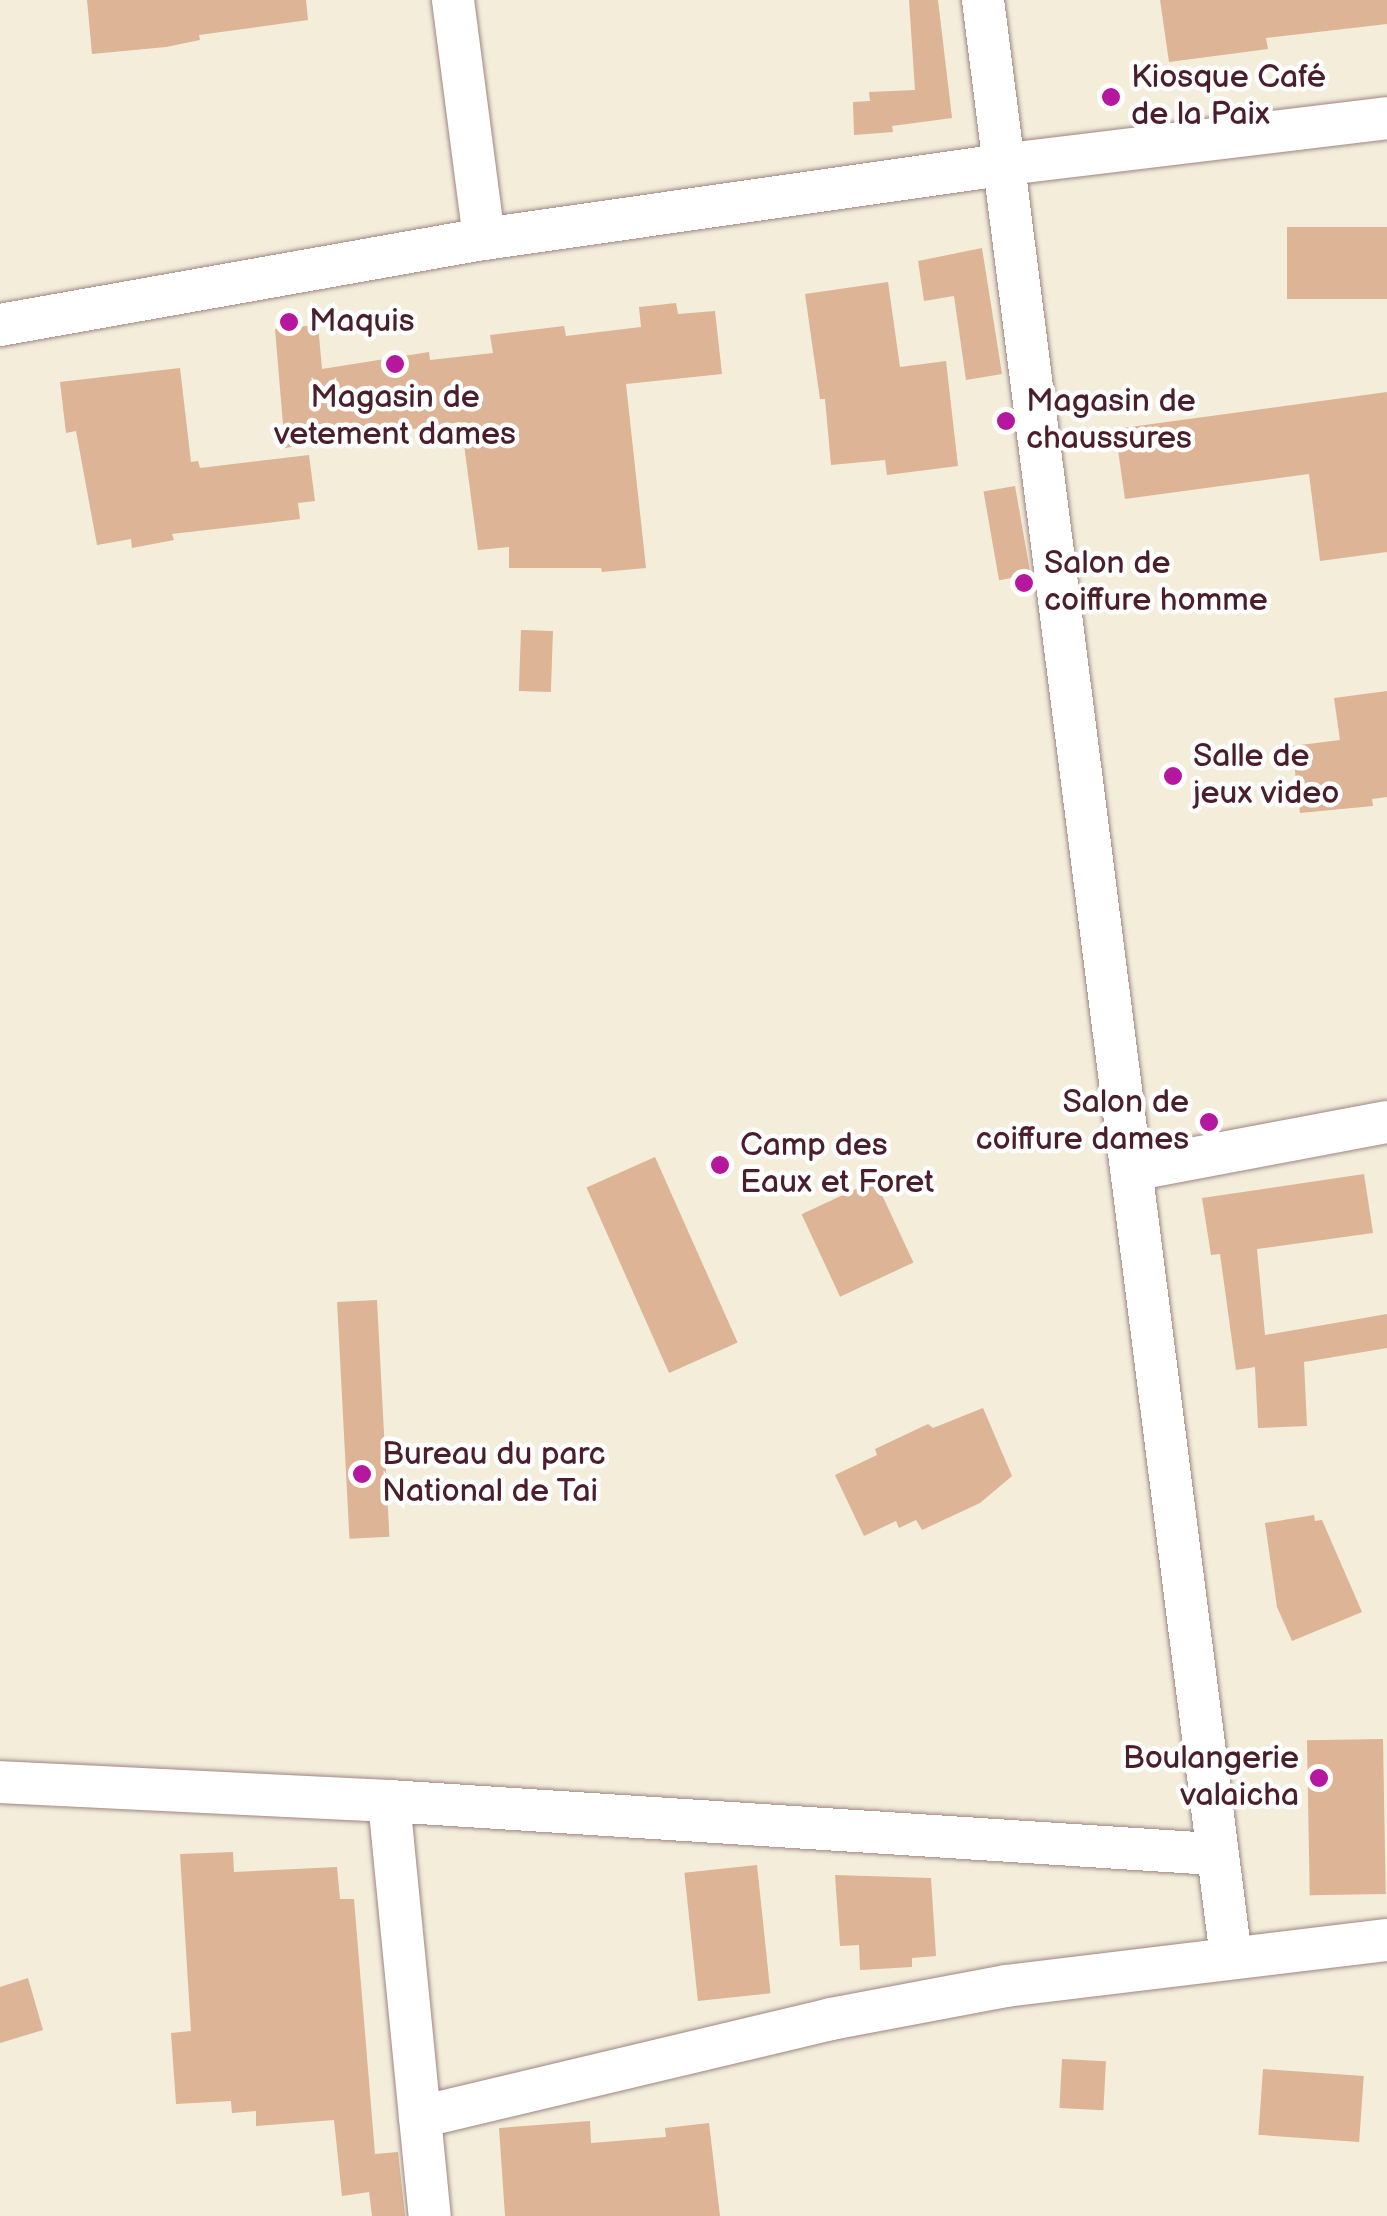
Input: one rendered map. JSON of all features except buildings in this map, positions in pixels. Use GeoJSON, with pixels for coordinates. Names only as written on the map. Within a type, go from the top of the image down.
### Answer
{"type":"FeatureCollection","features":[{"type":"Feature","properties":{"kind":"street"},"geometry":{"type":"LineString","coordinates":[[453,0],[484,239]]}},
{"type":"Feature","properties":{"kind":"street"},"geometry":{"type":"LineString","coordinates":[[984,0],[1008,164],[1214,1854],[1230,1957]]}},
{"type":"Feature","properties":{"kind":"street"},"geometry":{"type":"LineString","coordinates":[[0,324],[484,239],[1008,164],[1387,118]]}},
{"type":"Feature","properties":{"kind":"street"},"geometry":{"type":"LineString","coordinates":[[1132,1170],[1387,1122]]}},
{"type":"Feature","properties":{"kind":"street"},"geometry":{"type":"LineString","coordinates":[[0,1782],[389,1801],[1214,1854]]}},
{"type":"Feature","properties":{"kind":"street"},"geometry":{"type":"LineString","coordinates":[[389,1801],[430,2216]]}},
{"type":"Feature","properties":{"kind":"street"},"geometry":{"type":"LineString","coordinates":[[420,2118],[831,2019],[1006,1986],[1387,1940]]}},
{"type":"Feature","properties":{"kind":"place","name":"Kiosque Café de la Paix"},"geometry":{"type":"Point","coordinates":[1111,97]}},
{"type":"Feature","properties":{"kind":"place","name":"Maquis"},"geometry":{"type":"Point","coordinates":[289,322]}},
{"type":"Feature","properties":{"kind":"place","name":"Magasin de vetement dames"},"geometry":{"type":"Point","coordinates":[395,364]}},
{"type":"Feature","properties":{"kind":"place","name":"Magasin de chaussures"},"geometry":{"type":"Point","coordinates":[1006,421]}},
{"type":"Feature","properties":{"kind":"place","name":"Salon de coiffure homme"},"geometry":{"type":"Point","coordinates":[1024,583]}},
{"type":"Feature","properties":{"kind":"place","name":"Salle de jeux video"},"geometry":{"type":"Point","coordinates":[1173,776]}},
{"type":"Feature","properties":{"kind":"place","name":"Salon de coiffure dames"},"geometry":{"type":"Point","coordinates":[1209,1122]}},
{"type":"Feature","properties":{"kind":"place","name":"Camp des Eaux et Foret"},"geometry":{"type":"Point","coordinates":[720,1165]}},
{"type":"Feature","properties":{"kind":"place","name":"Bureau du parc National de Tai"},"geometry":{"type":"Point","coordinates":[362,1474]}},
{"type":"Feature","properties":{"kind":"place","name":"Boulangerie valaicha"},"geometry":{"type":"Point","coordinates":[1319,1778]}}]}
